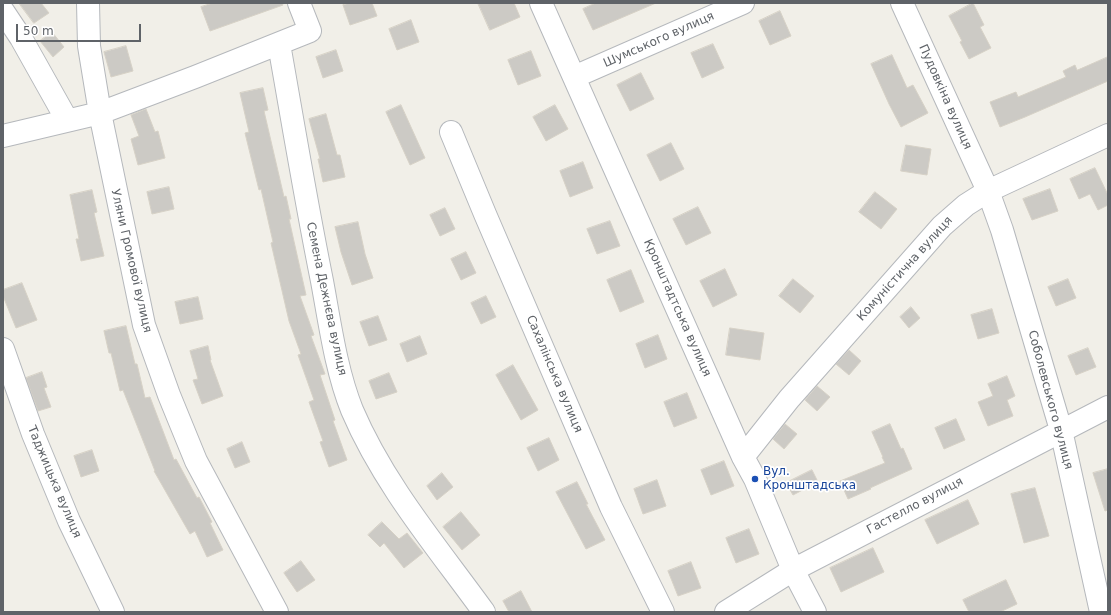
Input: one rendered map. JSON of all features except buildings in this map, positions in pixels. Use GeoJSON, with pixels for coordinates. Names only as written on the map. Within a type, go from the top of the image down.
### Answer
{"type":"FeatureCollection","features":[{"type":"Feature","properties":{"kind":"street","name":"Уляни Громової вулиця"},"geometry":{"type":"LineString","coordinates":[[88,3],[89,46],[100,112],[144,325],[169,395],[196,461],[277,612]]}},
{"type":"Feature","properties":{"kind":"street"},"geometry":{"type":"LineString","coordinates":[[3,136],[100,112],[310,31],[299,3]]}},
{"type":"Feature","properties":{"kind":"street","name":"Кронштадтська вулиця"},"geometry":{"type":"LineString","coordinates":[[541,3],[743,457],[755,479],[793,570],[815,612]]}},
{"type":"Feature","properties":{"kind":"street","name":"Шумського вулиця"},"geometry":{"type":"LineString","coordinates":[[574,77],[743,3]]}},
{"type":"Feature","properties":{"kind":"street","name":"Пудовкіна вулиця"},"geometry":{"type":"LineString","coordinates":[[902,3],[988,191]]}},
{"type":"Feature","properties":{"kind":"street"},"geometry":{"type":"LineString","coordinates":[[3,11],[21,38],[67,120]]}},
{"type":"Feature","properties":{"kind":"street","name":"Семена Дежнєва вулиця"},"geometry":{"type":"LineString","coordinates":[[279,44],[308,213],[338,364],[352,410],[370,447],[397,494],[484,612]]}},
{"type":"Feature","properties":{"kind":"street","name":"Сахалінська вулиця"},"geometry":{"type":"LineString","coordinates":[[451,132],[611,507],[663,612]]}},
{"type":"Feature","properties":{"kind":"street","name":"Комуністична вулиця"},"geometry":{"type":"LineString","coordinates":[[743,457],[789,399],[942,226],[966,205],[988,191],[1108,135]]}},
{"type":"Feature","properties":{"kind":"street","name":"Соболевського вулиця"},"geometry":{"type":"LineString","coordinates":[[988,191],[1002,230],[1061,430],[1101,612]]}},
{"type":"Feature","properties":{"kind":"street","name":"Таджицька вулиця"},"geometry":{"type":"LineString","coordinates":[[3,349],[33,434],[69,521],[113,612]]}},
{"type":"Feature","properties":{"kind":"street","name":"Гастелло вулиця"},"geometry":{"type":"LineString","coordinates":[[726,612],[793,570],[1108,407]]}},
{"type":"Feature","properties":{"kind":"place","name":"Вул. Кронштадська"},"geometry":{"type":"Point","coordinates":[755,479]}}]}
